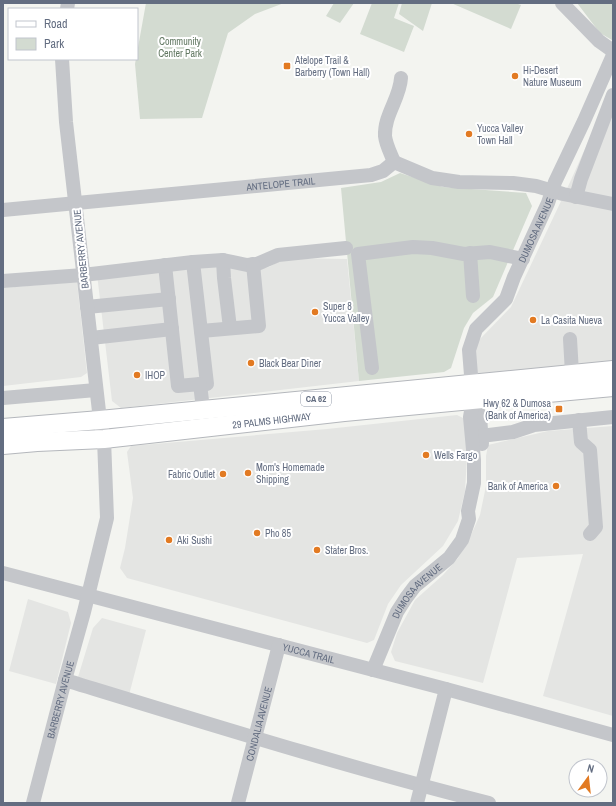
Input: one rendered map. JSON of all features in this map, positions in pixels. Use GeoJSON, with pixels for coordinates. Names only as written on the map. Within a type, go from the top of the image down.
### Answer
{"type":"FeatureCollection","features":[{"type":"Feature","properties":{"kind":"main road","name":"29 PALMS HIGHWAY"},"geometry":{"type":"LineString","coordinates":[[3,445],[104,439],[344,412],[472,392],[572,374],[613,370]]}},
{"type":"Feature","properties":{"kind":"main road","name":"29 PALMS HIGHWAY"},"geometry":{"type":"LineString","coordinates":[[3,428],[204,410],[472,392],[613,387]]}},
{"type":"Feature","properties":{"kind":"street"},"geometry":{"type":"LineString","coordinates":[[562,3],[599,41],[613,51]]}},
{"type":"Feature","properties":{"kind":"street","name":"DUMOSA AVENUE"},"geometry":{"type":"LineString","coordinates":[[373,670],[397,612],[415,586],[449,558],[462,540],[469,519],[468,511],[474,483],[474,460],[470,417],[472,392],[469,350],[476,329],[506,299],[548,203],[555,182],[613,55]]}},
{"type":"Feature","properties":{"kind":"street","name":"BARBERRY AVENUE"},"geometry":{"type":"LineString","coordinates":[[33,803],[88,596],[107,518],[104,439],[96,390],[66,122],[62,60]]}},
{"type":"Feature","properties":{"kind":"street"},"geometry":{"type":"LineString","coordinates":[[401,78],[400,87],[387,124],[385,136],[394,162],[432,178],[459,182],[513,183],[536,186],[552,191],[613,204]]}},
{"type":"Feature","properties":{"kind":"street"},"geometry":{"type":"LineString","coordinates":[[576,196],[613,95]]}},
{"type":"Feature","properties":{"kind":"street","name":"ANTELOPE TRAIL"},"geometry":{"type":"LineString","coordinates":[[3,210],[371,175],[383,171],[394,162]]}},
{"type":"Feature","properties":{"kind":"street"},"geometry":{"type":"LineString","coordinates":[[372,368],[358,254],[413,247],[432,248],[464,254],[490,252],[523,259]]}},
{"type":"Feature","properties":{"kind":"street"},"geometry":{"type":"LineString","coordinates":[[3,282],[193,262],[223,260],[247,265],[267,261],[278,254],[346,248]]}},
{"type":"Feature","properties":{"kind":"street"},"geometry":{"type":"LineString","coordinates":[[470,254],[473,296]]}},
{"type":"Feature","properties":{"kind":"street"},"geometry":{"type":"LineString","coordinates":[[223,260],[230,328]]}},
{"type":"Feature","properties":{"kind":"street"},"geometry":{"type":"LineString","coordinates":[[165,265],[178,386],[206,384],[193,262]]}},
{"type":"Feature","properties":{"kind":"street"},"geometry":{"type":"LineString","coordinates":[[201,331],[259,326],[253,264]]}},
{"type":"Feature","properties":{"kind":"street"},"geometry":{"type":"LineString","coordinates":[[87,307],[169,299]]}},
{"type":"Feature","properties":{"kind":"street"},"geometry":{"type":"LineString","coordinates":[[91,338],[172,329]]}},
{"type":"Feature","properties":{"kind":"street"},"geometry":{"type":"LineString","coordinates":[[570,339],[572,374]]}},
{"type":"Feature","properties":{"kind":"street"},"geometry":{"type":"LineString","coordinates":[[200,384],[204,410]]}},
{"type":"Feature","properties":{"kind":"street"},"geometry":{"type":"LineString","coordinates":[[3,398],[96,390]]}},
{"type":"Feature","properties":{"kind":"street","name":"DUMOSA AVENUE"},"geometry":{"type":"LineString","coordinates":[[469,519],[476,514],[480,499],[483,460],[480,416],[472,392]]}},
{"type":"Feature","properties":{"kind":"street"},"geometry":{"type":"LineString","coordinates":[[481,436],[513,432],[534,424],[613,417]]}},
{"type":"Feature","properties":{"kind":"street"},"geometry":{"type":"LineString","coordinates":[[579,420],[581,442],[590,450],[596,527],[590,534]]}},
{"type":"Feature","properties":{"kind":"street","name":"YUCCA TRAIL"},"geometry":{"type":"LineString","coordinates":[[3,573],[446,689],[613,735]]}},
{"type":"Feature","properties":{"kind":"street","name":"CONDALIA AVENUE"},"geometry":{"type":"LineString","coordinates":[[238,803],[279,645]]}},
{"type":"Feature","properties":{"kind":"street"},"geometry":{"type":"LineString","coordinates":[[65,680],[255,739],[422,786],[489,803]]}},
{"type":"Feature","properties":{"kind":"street"},"geometry":{"type":"LineString","coordinates":[[418,803],[446,689]]}},
{"type":"Feature","properties":{"kind":"shaded area"},"geometry":{"type":"Polygon","coordinates":[[[613,86],[613,366],[477,380],[474,355],[479,340],[511,307],[571,180],[613,86]]]}},
{"type":"Feature","properties":{"kind":"shaded area"},"geometry":{"type":"Polygon","coordinates":[[[285,258],[347,259],[359,381],[121,408],[112,401],[97,274],[215,265],[249,271],[269,267],[285,258]]]}},
{"type":"Feature","properties":{"kind":"shaded area"},"geometry":{"type":"Polygon","coordinates":[[[77,282],[87,373],[81,377],[3,386],[3,288],[77,282]]]}},
{"type":"Feature","properties":{"kind":"shaded area"},"geometry":{"type":"Polygon","coordinates":[[[457,415],[465,419],[468,440],[465,491],[458,521],[443,546],[401,585],[388,604],[374,640],[367,643],[127,578],[120,568],[125,548],[133,498],[127,452],[131,446],[327,429],[457,415]]]}},
{"type":"Feature","properties":{"kind":"shaded area"},"geometry":{"type":"Polygon","coordinates":[[[613,426],[613,716],[543,696],[583,554],[517,558],[483,683],[395,661],[391,652],[397,633],[415,600],[443,575],[458,558],[480,515],[486,486],[486,456],[488,445],[548,431],[613,426]]]}},
{"type":"Feature","properties":{"kind":"shaded area"},"geometry":{"type":"Polygon","coordinates":[[[28,599],[68,612],[71,623],[56,684],[9,671],[28,599]]]}},
{"type":"Feature","properties":{"kind":"shaded area"},"geometry":{"type":"Polygon","coordinates":[[[102,618],[146,630],[129,695],[78,677],[93,628],[102,618]]]}},
{"type":"Feature","properties":{"kind":"green space","name":"Community Center Park"},"geometry":{"type":"Polygon","coordinates":[[[146,3],[284,3],[255,14],[228,33],[202,118],[140,119],[135,64],[136,60],[138,60],[138,47],[146,3]]]}},
{"type":"Feature","properties":{"kind":"green space"},"geometry":{"type":"Polygon","coordinates":[[[334,3],[354,3],[340,23],[326,16],[334,3]]]}},
{"type":"Feature","properties":{"kind":"green space"},"geometry":{"type":"Polygon","coordinates":[[[372,3],[399,3],[394,18],[414,26],[404,52],[360,34],[372,3]]]}},
{"type":"Feature","properties":{"kind":"green space"},"geometry":{"type":"Polygon","coordinates":[[[402,3],[432,3],[423,31],[399,14],[402,3]]]}},
{"type":"Feature","properties":{"kind":"green space"},"geometry":{"type":"Polygon","coordinates":[[[451,3],[515,3],[521,5],[511,29],[451,3]]]}},
{"type":"Feature","properties":{"kind":"green space"},"geometry":{"type":"Polygon","coordinates":[[[577,3],[613,3],[612,40],[600,33],[577,3]]]}},
{"type":"Feature","properties":{"kind":"green space"},"geometry":{"type":"Polygon","coordinates":[[[400,173],[443,187],[526,193],[532,206],[493,297],[473,313],[464,328],[451,368],[444,372],[359,381],[341,188],[381,182],[400,173]]]}},
{"type":"Feature","properties":{"kind":"place","name":"Atelope Trail & Barberry (Town Hall)"},"geometry":{"type":"Point","coordinates":[287,66]}},
{"type":"Feature","properties":{"kind":"place","name":"Hi-Desert Nature Museum"},"geometry":{"type":"Point","coordinates":[515,76]}},
{"type":"Feature","properties":{"kind":"place","name":"Yucca Valley Town Hall"},"geometry":{"type":"Point","coordinates":[469,134]}},
{"type":"Feature","properties":{"kind":"place","name":"Super 8 Yucca Valley"},"geometry":{"type":"Point","coordinates":[315,312]}},
{"type":"Feature","properties":{"kind":"place","name":"La Casita Nueva"},"geometry":{"type":"Point","coordinates":[533,320]}},
{"type":"Feature","properties":{"kind":"place","name":"Black Bear Diner"},"geometry":{"type":"Point","coordinates":[251,363]}},
{"type":"Feature","properties":{"kind":"place","name":"IHOP"},"geometry":{"type":"Point","coordinates":[137,375]}},
{"type":"Feature","properties":{"kind":"place","name":"Hwy 62 & Dumosa (Bank of America)"},"geometry":{"type":"Point","coordinates":[559,409]}},
{"type":"Feature","properties":{"kind":"place","name":"Wells Fargo"},"geometry":{"type":"Point","coordinates":[426,455]}},
{"type":"Feature","properties":{"kind":"place","name":"Mom's Homemade Shipping"},"geometry":{"type":"Point","coordinates":[248,473]}},
{"type":"Feature","properties":{"kind":"place","name":"Fabric Outlet"},"geometry":{"type":"Point","coordinates":[223,474]}},
{"type":"Feature","properties":{"kind":"place","name":"Bank of America"},"geometry":{"type":"Point","coordinates":[556,486]}},
{"type":"Feature","properties":{"kind":"place","name":"Pho 85"},"geometry":{"type":"Point","coordinates":[257,533]}},
{"type":"Feature","properties":{"kind":"place","name":"Aki Sushi"},"geometry":{"type":"Point","coordinates":[169,540]}},
{"type":"Feature","properties":{"kind":"place","name":"Stater Bros."},"geometry":{"type":"Point","coordinates":[317,550]}}]}
